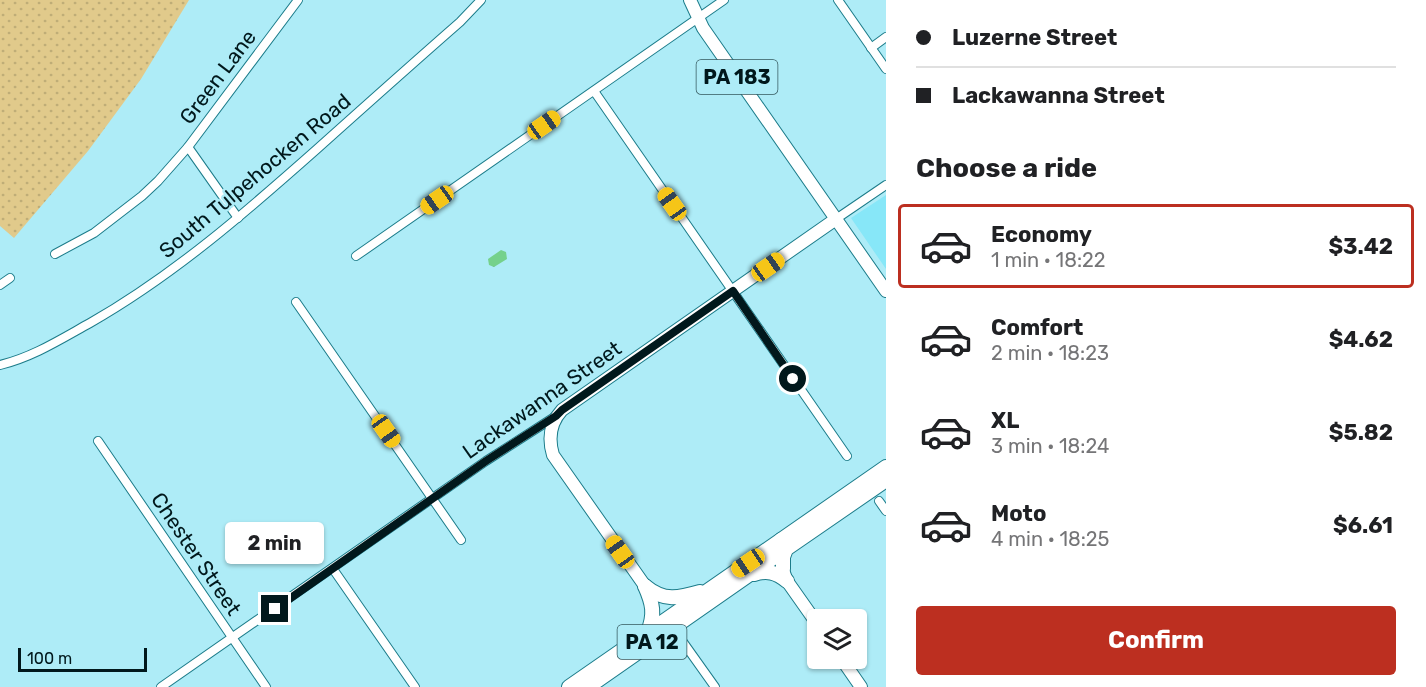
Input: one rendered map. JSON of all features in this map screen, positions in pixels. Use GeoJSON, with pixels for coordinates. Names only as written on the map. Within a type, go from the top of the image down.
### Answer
{"type":"FeatureCollection","features":[{"type":"Feature","properties":{"kind":"highway","name":"PA 12"},"geometry":{"type":"LineString","coordinates":[[588,687],[749,575],[784,545],[886,467]]}},
{"type":"Feature","properties":{"kind":"highway","name":"PA 12"},"geometry":{"type":"LineString","coordinates":[[569,687],[708,590],[886,480]]}},
{"type":"Feature","properties":{"kind":"highway"},"geometry":{"type":"LineString","coordinates":[[749,575],[771,572],[780,576],[785,575],[784,545]]}},
{"type":"Feature","properties":{"kind":"highway"},"geometry":{"type":"LineString","coordinates":[[645,586],[656,594],[669,597],[682,597],[708,590]]}},
{"type":"Feature","properties":{"kind":"highway"},"geometry":{"type":"LineString","coordinates":[[645,586],[653,609],[648,632]]}},
{"type":"Feature","properties":{"kind":"main road","name":"PA 183"},"geometry":{"type":"LineString","coordinates":[[690,0],[703,28],[886,291]]}},
{"type":"Feature","properties":{"kind":"main road","name":"Lackawanna Street"},"geometry":{"type":"LineString","coordinates":[[556,416],[836,219]]}},
{"type":"Feature","properties":{"kind":"main road"},"geometry":{"type":"LineString","coordinates":[[556,416],[550,438],[553,454],[645,586]]}},
{"type":"Feature","properties":{"kind":"main road"},"geometry":{"type":"LineString","coordinates":[[785,575],[807,609]]}},
{"type":"Feature","properties":{"kind":"main road"},"geometry":{"type":"LineString","coordinates":[[849,669],[861,687]]}},
{"type":"Feature","properties":{"kind":"street","name":"Green Lane"},"geometry":{"type":"LineString","coordinates":[[55,254],[94,233],[134,203],[158,181],[188,147],[298,0]]}},
{"type":"Feature","properties":{"kind":"street","name":"South Tulpehocken Road"},"geometry":{"type":"LineString","coordinates":[[0,365],[33,353],[106,313],[188,258],[238,218],[451,30],[481,0]]}},
{"type":"Feature","properties":{"kind":"street"},"geometry":{"type":"LineString","coordinates":[[356,256],[724,0]]}},
{"type":"Feature","properties":{"kind":"street"},"geometry":{"type":"LineString","coordinates":[[838,0],[886,69]]}},
{"type":"Feature","properties":{"kind":"street"},"geometry":{"type":"LineString","coordinates":[[871,48],[886,38]]}},
{"type":"Feature","properties":{"kind":"street"},"geometry":{"type":"LineString","coordinates":[[594,91],[847,456]]}},
{"type":"Feature","properties":{"kind":"street","name":"Green Lane"},"geometry":{"type":"LineString","coordinates":[[188,147],[238,218]]}},
{"type":"Feature","properties":{"kind":"street","name":"Lackawanna Street"},"geometry":{"type":"LineString","coordinates":[[836,219],[886,185]]}},
{"type":"Feature","properties":{"kind":"street"},"geometry":{"type":"LineString","coordinates":[[0,285],[10,278]]}},
{"type":"Feature","properties":{"kind":"street"},"geometry":{"type":"LineString","coordinates":[[296,302],[461,540]]}},
{"type":"Feature","properties":{"kind":"street","name":"Lackawanna Street"},"geometry":{"type":"LineString","coordinates":[[161,687],[486,461],[556,416]]}},
{"type":"Feature","properties":{"kind":"street","name":"Chester Street"},"geometry":{"type":"LineString","coordinates":[[98,441],[266,687]]}},
{"type":"Feature","properties":{"kind":"street"},"geometry":{"type":"LineString","coordinates":[[879,501],[886,511]]}},
{"type":"Feature","properties":{"kind":"street"},"geometry":{"type":"LineString","coordinates":[[333,569],[415,687]]}},
{"type":"Feature","properties":{"kind":"street"},"geometry":{"type":"LineString","coordinates":[[673,628],[715,687]]}},
{"type":"Feature","properties":{"kind":"shaded area"},"geometry":{"type":"Polygon","coordinates":[[[0,0],[189,0],[141,79],[88,151],[14,238],[0,226],[0,0]]]}},
{"type":"Feature","properties":{"kind":"shaded area"},"geometry":{"type":"Polygon","coordinates":[[[886,195],[886,269],[851,218],[886,195]]]}},
{"type":"Feature","properties":{"kind":"water"},"geometry":{"type":"Polygon","coordinates":[[[501,250],[506,252],[507,259],[494,267],[489,265],[488,259],[501,250]]]}},
{"type":"Feature","properties":{"kind":"route"},"geometry":{"type":"LineString","coordinates":[[275,609],[733,291],[793,379]]}}]}
